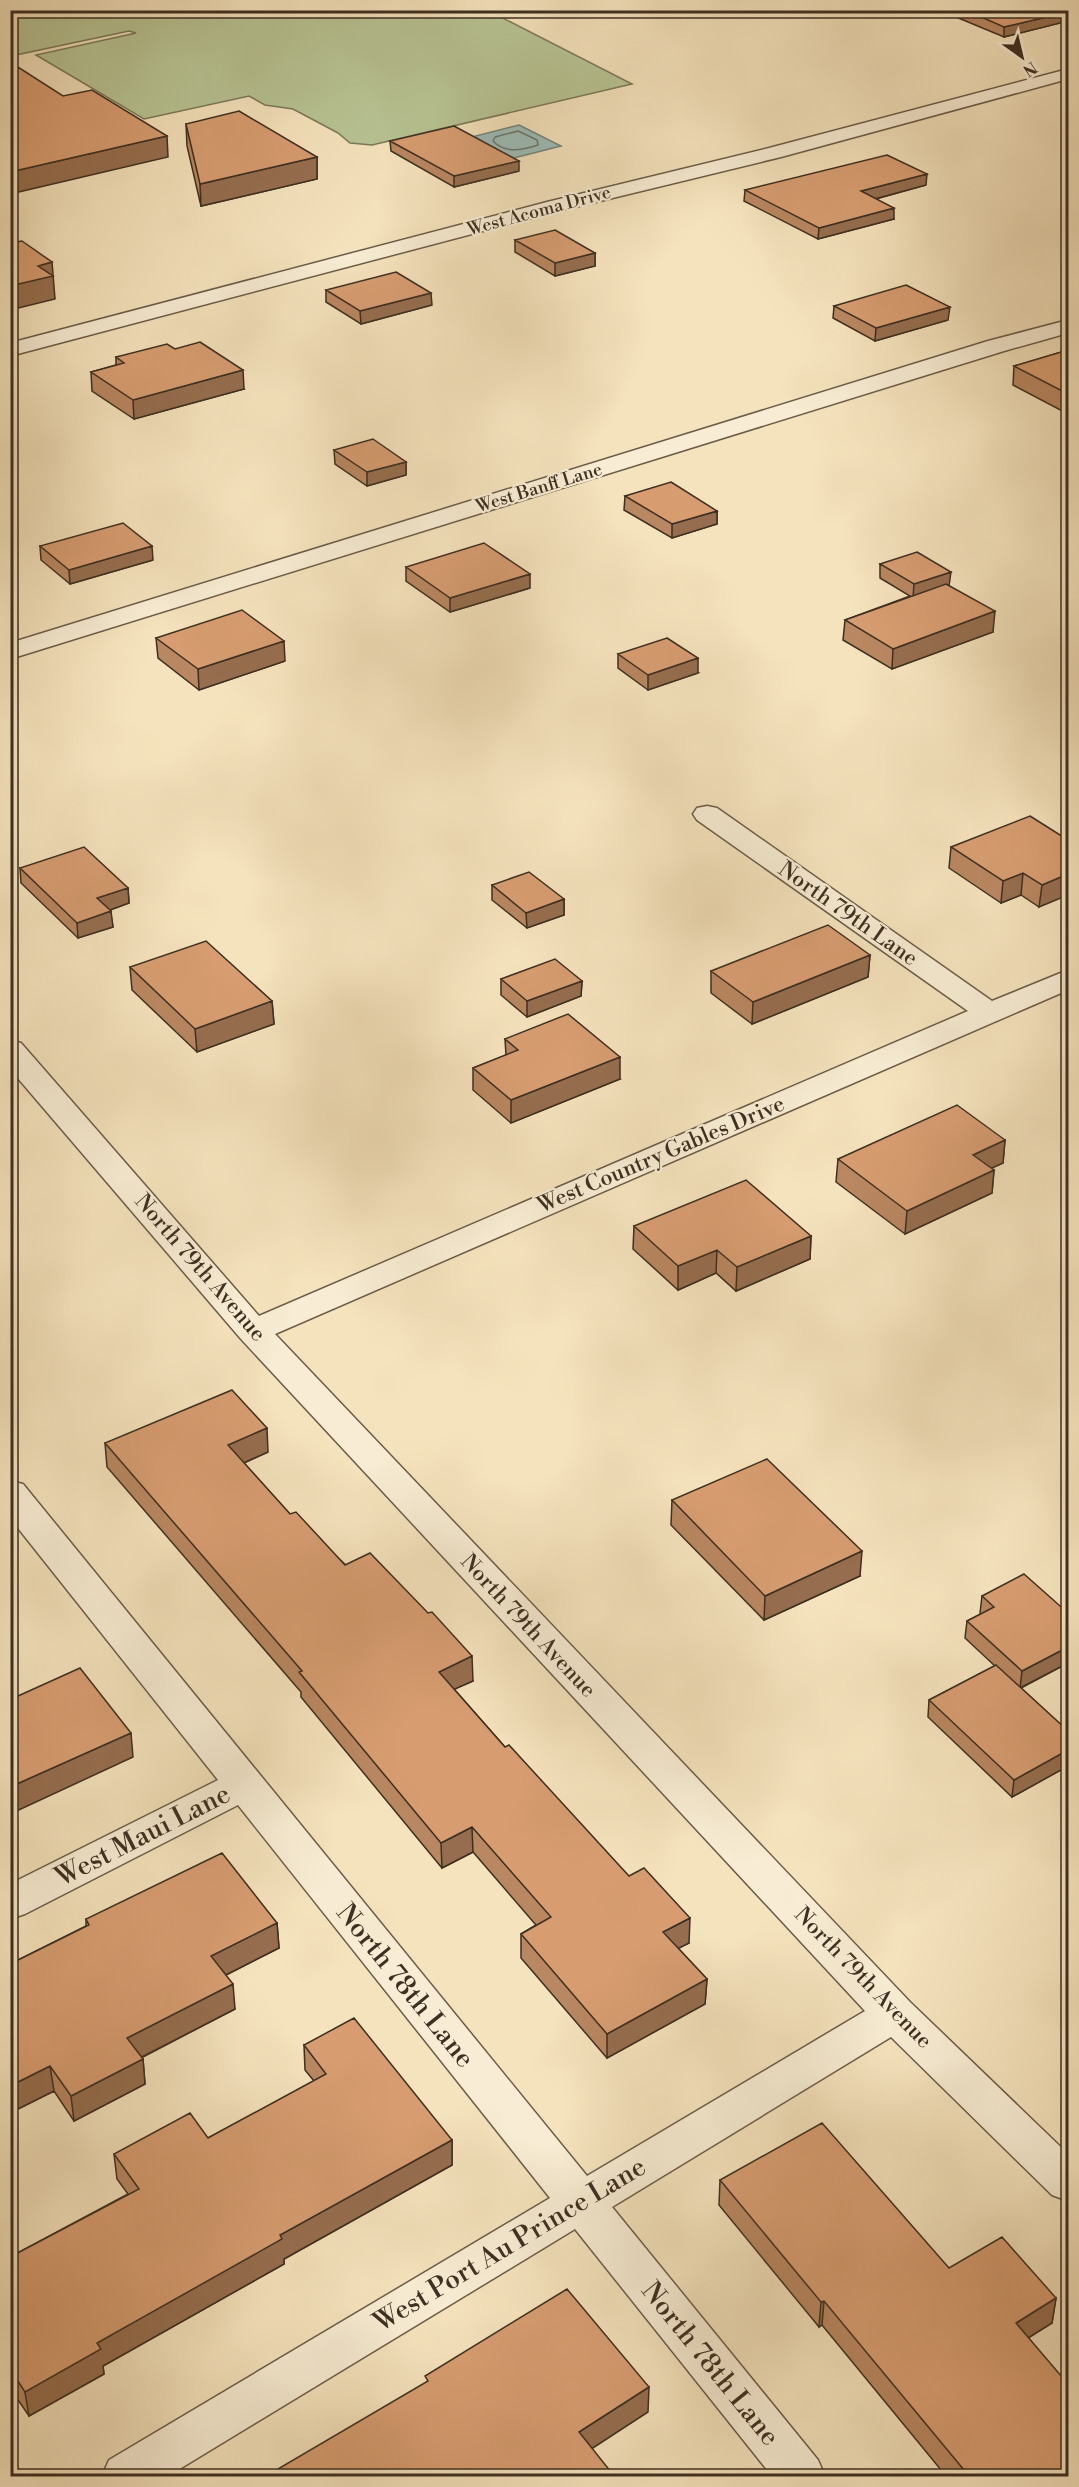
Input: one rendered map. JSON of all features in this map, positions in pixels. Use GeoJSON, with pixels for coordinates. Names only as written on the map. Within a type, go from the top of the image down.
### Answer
{"type":"FeatureCollection","features":[{"type":"Feature","properties":{"kind":"street","name":"West Acoma Drive"},"geometry":{"type":"LineString","coordinates":[[10,350],[554,206],[834,137],[1068,74]]}},
{"type":"Feature","properties":{"kind":"street","name":"West Banff Lane"},"geometry":{"type":"LineString","coordinates":[[10,651],[996,346],[1068,326]]}},
{"type":"Feature","properties":{"kind":"street","name":"North 79th Lane"},"geometry":{"type":"LineString","coordinates":[[706,814],[990,1013]]}},
{"type":"Feature","properties":{"kind":"street","name":"West Country Gables Drive"},"geometry":{"type":"LineString","coordinates":[[253,1331],[1068,979]]}},
{"type":"Feature","properties":{"kind":"street","name":"North 79th Avenue"},"geometry":{"type":"LineString","coordinates":[[10,1049],[253,1331],[895,2014],[1068,2182]]}},
{"type":"Feature","properties":{"kind":"street","name":"North 78th Lane"},"geometry":{"type":"LineString","coordinates":[[10,1493],[801,2476]]}},
{"type":"Feature","properties":{"kind":"street","name":"West Maui Lane"},"geometry":{"type":"LineString","coordinates":[[10,1903],[243,1785]]}},
{"type":"Feature","properties":{"kind":"street","name":"West Port Au Prince Lane"},"geometry":{"type":"LineString","coordinates":[[126,2476],[895,2014]]}},
{"type":"Feature","properties":{"kind":"green space"},"geometry":{"type":"Polygon","coordinates":[[[10,11],[489,11],[632,84],[372,145],[350,143],[338,133],[293,109],[265,105],[249,96],[144,119],[36,55],[136,33],[129,31],[11,56],[10,11]]]}},
{"type":"Feature","properties":{"kind":"water"},"geometry":{"type":"Polygon","coordinates":[[[519,125],[561,146],[514,158],[472,137],[519,125]]]}},
{"type":"Feature","properties":{"kind":"building"},"geometry":{"type":"Polygon","coordinates":[[[965,10],[1068,10],[1068,12],[1004,27],[965,10]]]}},
{"type":"Feature","properties":{"kind":"building"},"geometry":{"type":"Polygon","coordinates":[[[10,62],[63,96],[92,90],[167,136],[10,172],[10,62]]]}},
{"type":"Feature","properties":{"kind":"building"},"geometry":{"type":"Polygon","coordinates":[[[239,111],[317,157],[200,184],[186,124],[239,111]]]}},
{"type":"Feature","properties":{"kind":"building"},"geometry":{"type":"Polygon","coordinates":[[[454,126],[519,161],[454,176],[390,141],[454,126]]]}},
{"type":"Feature","properties":{"kind":"building"},"geometry":{"type":"Polygon","coordinates":[[[887,155],[927,174],[861,191],[894,208],[819,228],[745,190],[887,155]]]}},
{"type":"Feature","properties":{"kind":"building"},"geometry":{"type":"Polygon","coordinates":[[[555,230],[595,253],[555,263],[515,240],[555,230]]]}},
{"type":"Feature","properties":{"kind":"building"},"geometry":{"type":"Polygon","coordinates":[[[22,241],[52,262],[38,266],[53,276],[10,286],[10,243],[22,241]]]}},
{"type":"Feature","properties":{"kind":"building"},"geometry":{"type":"Polygon","coordinates":[[[396,272],[431,293],[360,311],[326,290],[396,272]]]}},
{"type":"Feature","properties":{"kind":"building"},"geometry":{"type":"Polygon","coordinates":[[[906,285],[950,307],[876,328],[834,306],[906,285]]]}},
{"type":"Feature","properties":{"kind":"building"},"geometry":{"type":"Polygon","coordinates":[[[200,342],[243,370],[133,400],[91,372],[124,363],[116,357],[167,344],[175,349],[200,342]]]}},
{"type":"Feature","properties":{"kind":"building"},"geometry":{"type":"Polygon","coordinates":[[[1068,350],[1068,394],[1014,366],[1068,350]]]}},
{"type":"Feature","properties":{"kind":"building"},"geometry":{"type":"Polygon","coordinates":[[[373,439],[406,462],[367,472],[334,450],[373,439]]]}},
{"type":"Feature","properties":{"kind":"building"},"geometry":{"type":"Polygon","coordinates":[[[671,482],[717,511],[672,524],[625,496],[671,482]]]}},
{"type":"Feature","properties":{"kind":"building"},"geometry":{"type":"Polygon","coordinates":[[[123,523],[152,546],[69,570],[40,546],[123,523]]]}},
{"type":"Feature","properties":{"kind":"building"},"geometry":{"type":"Polygon","coordinates":[[[484,543],[530,574],[450,598],[406,567],[484,543]]]}},
{"type":"Feature","properties":{"kind":"building"},"geometry":{"type":"Polygon","coordinates":[[[917,552],[951,572],[914,584],[880,564],[917,552]]]}},
{"type":"Feature","properties":{"kind":"building"},"geometry":{"type":"Polygon","coordinates":[[[946,584],[995,611],[893,649],[845,620],[946,584]]]}},
{"type":"Feature","properties":{"kind":"building"},"geometry":{"type":"Polygon","coordinates":[[[242,610],[284,641],[198,669],[156,638],[242,610]]]}},
{"type":"Feature","properties":{"kind":"building"},"geometry":{"type":"Polygon","coordinates":[[[667,638],[698,658],[648,675],[618,654],[667,638]]]}},
{"type":"Feature","properties":{"kind":"building"},"geometry":{"type":"Polygon","coordinates":[[[1030,816],[1068,840],[1068,874],[1042,885],[1023,873],[1003,881],[951,847],[1030,816]]]}},
{"type":"Feature","properties":{"kind":"building"},"geometry":{"type":"Polygon","coordinates":[[[84,847],[128,888],[97,898],[111,911],[77,923],[20,868],[84,847]]]}},
{"type":"Feature","properties":{"kind":"building"},"geometry":{"type":"Polygon","coordinates":[[[529,872],[564,899],[526,913],[492,885],[529,872]]]}},
{"type":"Feature","properties":{"kind":"building"},"geometry":{"type":"Polygon","coordinates":[[[828,925],[870,955],[753,1002],[711,971],[828,925]]]}},
{"type":"Feature","properties":{"kind":"building"},"geometry":{"type":"Polygon","coordinates":[[[206,941],[272,1001],[195,1029],[130,967],[206,941]]]}},
{"type":"Feature","properties":{"kind":"building"},"geometry":{"type":"Polygon","coordinates":[[[555,959],[582,981],[527,1001],[501,979],[555,959]]]}},
{"type":"Feature","properties":{"kind":"building"},"geometry":{"type":"Polygon","coordinates":[[[568,1014],[620,1057],[511,1100],[473,1068],[518,1050],[505,1039],[568,1014]]]}},
{"type":"Feature","properties":{"kind":"building"},"geometry":{"type":"Polygon","coordinates":[[[957,1105],[1005,1140],[973,1155],[994,1170],[907,1211],[838,1159],[957,1105]]]}},
{"type":"Feature","properties":{"kind":"building"},"geometry":{"type":"Polygon","coordinates":[[[746,1180],[811,1236],[737,1267],[717,1250],[678,1266],[634,1226],[746,1180]]]}},
{"type":"Feature","properties":{"kind":"building"},"geometry":{"type":"Polygon","coordinates":[[[232,1390],[267,1428],[228,1445],[290,1514],[296,1512],[345,1565],[370,1553],[428,1613],[432,1612],[472,1656],[439,1672],[505,1747],[509,1745],[629,1876],[644,1868],[690,1918],[663,1932],[707,1979],[607,2034],[521,1934],[551,1917],[472,1827],[441,1843],[299,1672],[302,1671],[105,1443],[232,1390]]]}},
{"type":"Feature","properties":{"kind":"building"},"geometry":{"type":"Polygon","coordinates":[[[767,1459],[862,1551],[765,1596],[672,1500],[767,1459]]]}},
{"type":"Feature","properties":{"kind":"building"},"geometry":{"type":"Polygon","coordinates":[[[1024,1574],[1068,1613],[1068,1647],[1022,1671],[967,1621],[994,1607],[982,1596],[1024,1574]]]}},
{"type":"Feature","properties":{"kind":"building"},"geometry":{"type":"Polygon","coordinates":[[[996,1665],[1068,1731],[1068,1750],[1014,1780],[929,1700],[996,1665]]]}},
{"type":"Feature","properties":{"kind":"building"},"geometry":{"type":"Polygon","coordinates":[[[80,1668],[131,1733],[10,1787],[10,1686],[18,1696],[80,1668]]]}},
{"type":"Feature","properties":{"kind":"building"},"geometry":{"type":"Polygon","coordinates":[[[222,1853],[277,1923],[211,1956],[233,1984],[127,2038],[143,2059],[71,2096],[50,2066],[10,2086],[10,1964],[89,1925],[86,1919],[222,1853]]]}},
{"type":"Feature","properties":{"kind":"building"},"geometry":{"type":"Polygon","coordinates":[[[354,2018],[452,2140],[280,2235],[282,2239],[97,2343],[101,2349],[25,2392],[10,2369],[10,2257],[139,2189],[114,2154],[190,2113],[208,2138],[326,2074],[304,2045],[354,2018]]]}},
{"type":"Feature","properties":{"kind":"building"},"geometry":{"type":"Polygon","coordinates":[[[822,2123],[949,2268],[1002,2237],[1056,2298],[1016,2323],[1068,2384],[1068,2476],[969,2476],[720,2180],[822,2123]]]}},
{"type":"Feature","properties":{"kind":"building"},"geometry":{"type":"Polygon","coordinates":[[[567,2289],[649,2387],[579,2432],[611,2472],[603,2476],[266,2476],[428,2381],[425,2376],[567,2289]]]}}]}
